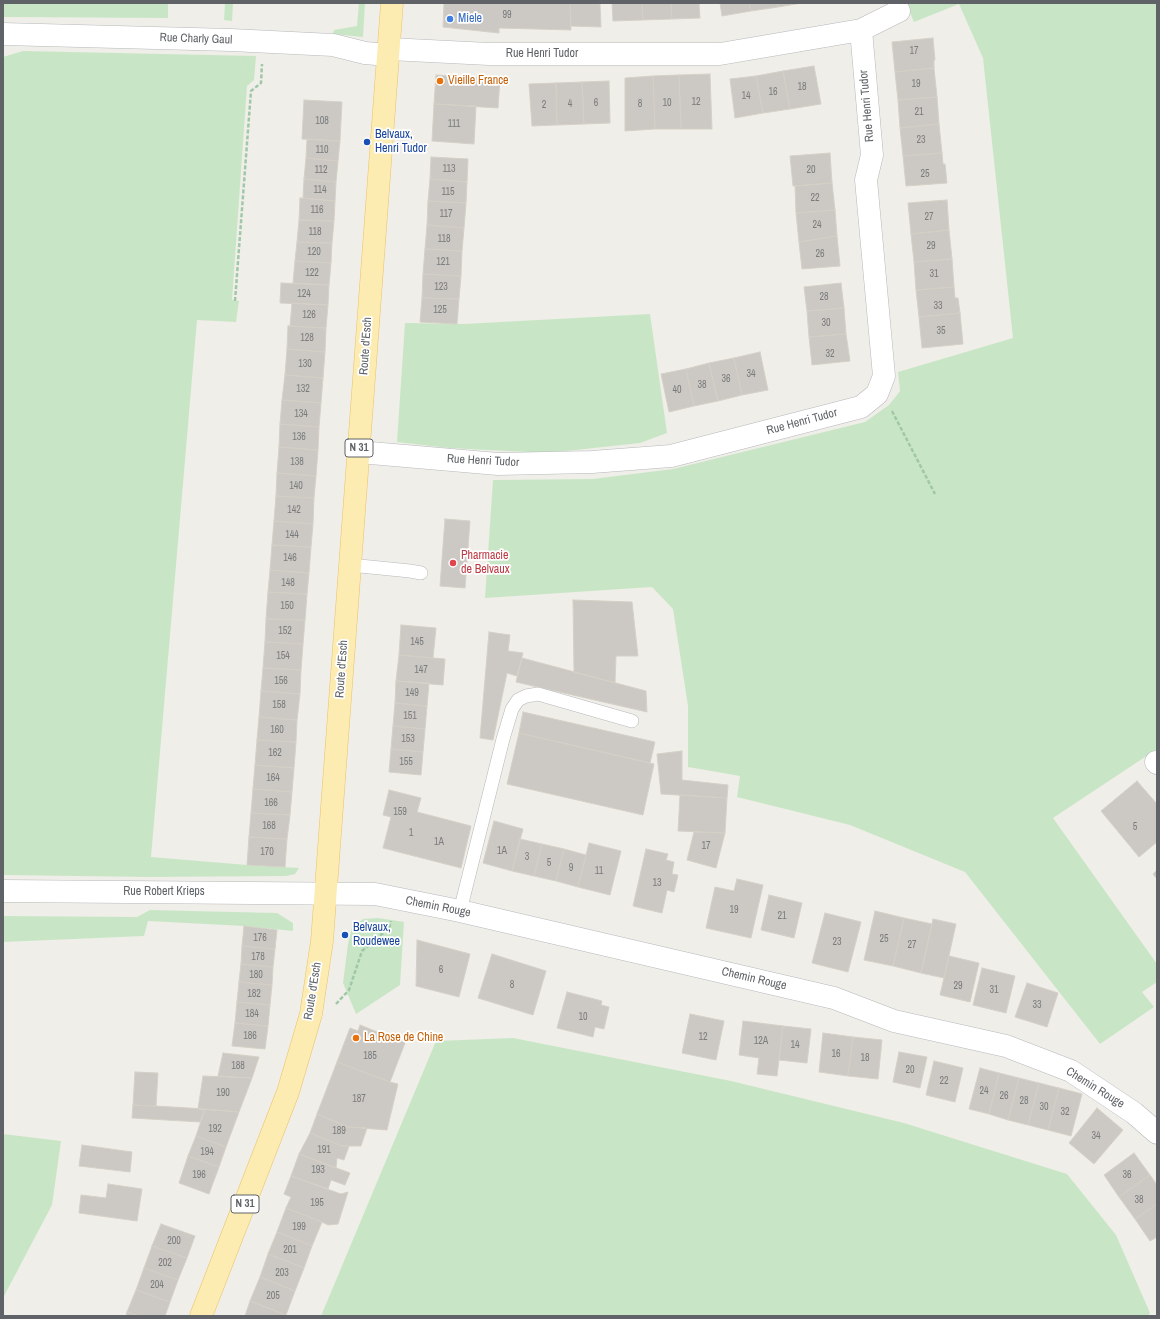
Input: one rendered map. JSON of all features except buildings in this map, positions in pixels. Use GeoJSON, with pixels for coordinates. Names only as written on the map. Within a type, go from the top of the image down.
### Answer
{"type":"FeatureCollection","features":[{"type":"Feature","properties":{"kind":"main road","name":"Route d'Esch"},"geometry":{"type":"LineString","coordinates":[[201,1316],[288,1092],[311,1014],[322,941],[392,3]]}},
{"type":"Feature","properties":{"kind":"street","name":"Rue Henri Tudor"},"geometry":{"type":"LineString","coordinates":[[388,52],[489,54],[720,54],[861,30],[899,11]]}},
{"type":"Feature","properties":{"kind":"street","name":"Rue Henri Tudor"},"geometry":{"type":"LineString","coordinates":[[359,452],[498,464],[592,462],[671,456],[861,407],[877,394],[884,376],[866,180],[872,155],[861,30]]}},
{"type":"Feature","properties":{"kind":"street","name":"Rue Charly Gaul"},"geometry":{"type":"LineString","coordinates":[[3,34],[333,45],[365,53],[388,52]]}},
{"type":"Feature","properties":{"kind":"street","name":"Rue Robert Krieps"},"geometry":{"type":"LineString","coordinates":[[3,891],[326,893]]}},
{"type":"Feature","properties":{"kind":"street","name":"Chemin Rouge"},"geometry":{"type":"LineString","coordinates":[[326,893],[375,894],[460,911],[834,998],[894,1021],[1006,1046],[1071,1071],[1134,1113],[1157,1134]]}},
{"type":"Feature","properties":{"kind":"lane"},"geometry":{"type":"LineString","coordinates":[[350,565],[421,573]]}},
{"type":"Feature","properties":{"kind":"lane"},"geometry":{"type":"LineString","coordinates":[[460,911],[503,739],[512,709],[518,700],[526,696],[538,694],[632,722]]}},
{"type":"Feature","properties":{"kind":"path"},"geometry":{"type":"LineString","coordinates":[[235,301],[251,91],[261,83],[262,42]]}},
{"type":"Feature","properties":{"kind":"path"},"geometry":{"type":"LineString","coordinates":[[877,394],[889,404],[935,494]]}},
{"type":"Feature","properties":{"kind":"path"},"geometry":{"type":"LineString","coordinates":[[311,1014],[334,1007],[349,990],[362,951],[389,928],[395,899]]}},
{"type":"Feature","properties":{"kind":"green space"},"geometry":{"type":"Polygon","coordinates":[[[3,3],[168,3],[168,18],[3,17],[3,3]]]}},
{"type":"Feature","properties":{"kind":"green space"},"geometry":{"type":"Polygon","coordinates":[[[225,3],[233,3],[232,21],[224,20],[225,3]]]}},
{"type":"Feature","properties":{"kind":"green space"},"geometry":{"type":"Polygon","coordinates":[[[359,3],[365,3],[363,37],[333,34],[334,30],[357,26],[359,3]]]}},
{"type":"Feature","properties":{"kind":"green space"},"geometry":{"type":"Polygon","coordinates":[[[906,3],[1157,3],[1157,749],[1053,818],[1157,964],[1157,982],[1142,992],[1154,1007],[1100,1044],[965,872],[850,825],[737,797],[740,776],[688,767],[688,706],[673,609],[652,587],[485,598],[493,480],[593,479],[673,469],[865,422],[889,405],[900,391],[898,372],[1013,338],[983,58],[959,4],[914,22],[906,3]]]}},
{"type":"Feature","properties":{"kind":"green space"},"geometry":{"type":"Polygon","coordinates":[[[23,51],[256,56],[254,80],[247,86],[232,300],[239,301],[236,322],[197,320],[151,857],[299,868],[295,874],[286,876],[149,877],[3,875],[3,57],[23,51]]]}},
{"type":"Feature","properties":{"kind":"green space"},"geometry":{"type":"Polygon","coordinates":[[[650,314],[667,433],[640,443],[548,453],[449,448],[397,442],[405,323],[464,324],[650,314]]]}},
{"type":"Feature","properties":{"kind":"green space"},"geometry":{"type":"Polygon","coordinates":[[[150,910],[277,913],[293,923],[293,931],[244,926],[148,921],[144,936],[3,942],[3,916],[137,917],[150,910]]]}},
{"type":"Feature","properties":{"kind":"green space"},"geometry":{"type":"Polygon","coordinates":[[[378,918],[404,922],[400,985],[356,1014],[343,983],[348,944],[352,928],[363,919],[378,918]]]}},
{"type":"Feature","properties":{"kind":"green space"},"geometry":{"type":"Polygon","coordinates":[[[513,1038],[731,1081],[904,1123],[1067,1174],[1116,1235],[1150,1313],[1148,1316],[321,1316],[436,1041],[513,1038]]]}},
{"type":"Feature","properties":{"kind":"green space"},"geometry":{"type":"Polygon","coordinates":[[[3,1134],[61,1141],[52,1205],[3,1298],[3,1134]]]}},
{"type":"Feature","properties":{"kind":"place","name":"Miele"},"geometry":{"type":"Point","coordinates":[450,19]}},
{"type":"Feature","properties":{"kind":"place","name":"Vieille France"},"geometry":{"type":"Point","coordinates":[440,81]}},
{"type":"Feature","properties":{"kind":"place","name":"Belvaux, Henri Tudor"},"geometry":{"type":"Point","coordinates":[367,142]}},
{"type":"Feature","properties":{"kind":"place","name":"Pharmacie de Belvaux"},"geometry":{"type":"Point","coordinates":[453,563]}},
{"type":"Feature","properties":{"kind":"place","name":"Belvaux, Roudewee"},"geometry":{"type":"Point","coordinates":[345,935]}},
{"type":"Feature","properties":{"kind":"place","name":"La Rose de Chine"},"geometry":{"type":"Point","coordinates":[356,1038]}}]}
